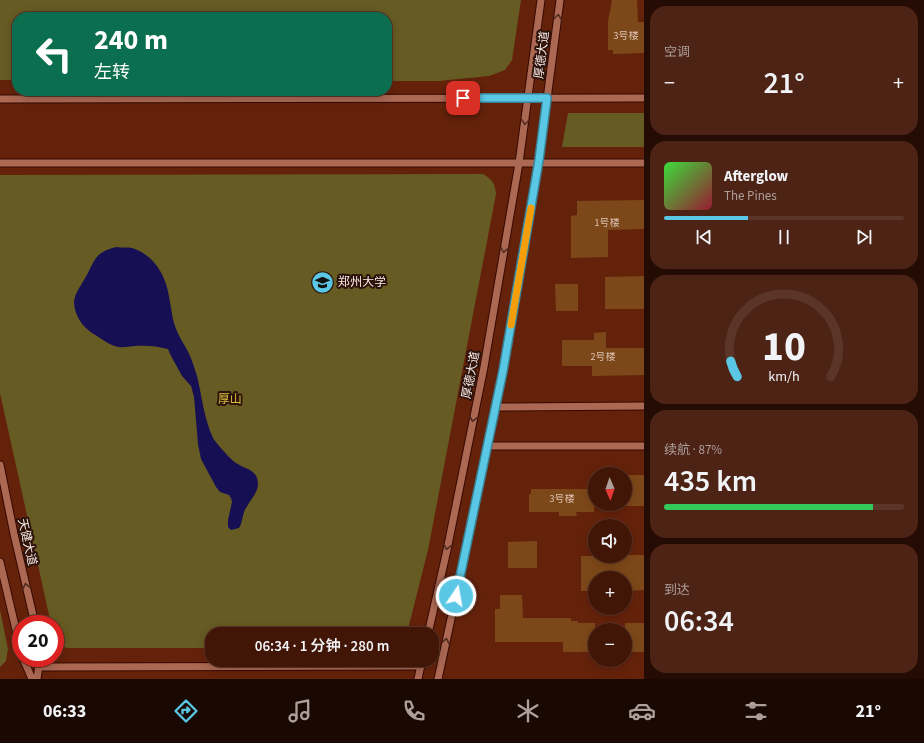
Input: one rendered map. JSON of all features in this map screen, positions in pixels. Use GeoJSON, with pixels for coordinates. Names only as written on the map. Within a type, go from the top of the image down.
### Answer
{"type":"FeatureCollection","features":[{"type":"Feature","properties":{"kind":"lane","name":"厚德大道"},"geometry":{"type":"LineString","coordinates":[[430,627],[484,367],[519,163],[541,0]]}},
{"type":"Feature","properties":{"kind":"lane","name":"厚德大道"},"geometry":{"type":"LineString","coordinates":[[438,679],[503,371],[539,163],[560,0]]}},
{"type":"Feature","properties":{"kind":"lane"},"geometry":{"type":"LineString","coordinates":[[0,99],[644,98]]}},
{"type":"Feature","properties":{"kind":"lane"},"geometry":{"type":"LineString","coordinates":[[0,163],[644,163]]}},
{"type":"Feature","properties":{"kind":"lane"},"geometry":{"type":"LineString","coordinates":[[496,407],[644,406]]}},
{"type":"Feature","properties":{"kind":"lane"},"geometry":{"type":"LineString","coordinates":[[488,446],[644,446]]}},
{"type":"Feature","properties":{"kind":"lane","name":"天健大道"},"geometry":{"type":"LineString","coordinates":[[0,465],[33,615]]}},
{"type":"Feature","properties":{"kind":"lane"},"geometry":{"type":"LineString","coordinates":[[0,562],[13,615]]}},
{"type":"Feature","properties":{"kind":"lane"},"geometry":{"type":"LineString","coordinates":[[64,667],[205,665]]}},
{"type":"Feature","properties":{"kind":"lane"},"geometry":{"type":"LineString","coordinates":[[27,667],[32,679]]}},
{"type":"Feature","properties":{"kind":"lane"},"geometry":{"type":"LineString","coordinates":[[37,679],[39,667]]}},
{"type":"Feature","properties":{"kind":"lane"},"geometry":{"type":"LineString","coordinates":[[418,679],[420,667]]}},
{"type":"Feature","properties":{"kind":"shaded area","name":"郑州大学"},"geometry":{"type":"Polygon","coordinates":[[[0,0],[644,0],[644,679],[0,679],[0,0]]]}},
{"type":"Feature","properties":{"kind":"shaded area"},"geometry":{"type":"Polygon","coordinates":[[[117,247],[138,250],[149,257],[158,267],[164,278],[175,327],[189,354],[197,376],[205,415],[213,438],[233,461],[256,475],[258,483],[257,491],[245,510],[239,528],[231,530],[228,527],[232,502],[231,498],[229,495],[220,492],[216,487],[201,459],[198,444],[194,397],[191,386],[182,376],[168,349],[156,346],[114,346],[82,324],[76,313],[74,306],[75,296],[93,263],[103,252],[117,247]]]}},
{"type":"Feature","properties":{"kind":"green space"},"geometry":{"type":"Polygon","coordinates":[[[0,0],[521,0],[512,60],[505,70],[489,76],[439,81],[392,81],[392,12],[12,12],[12,80],[0,80],[0,0]]]}},
{"type":"Feature","properties":{"kind":"green space"},"geometry":{"type":"Polygon","coordinates":[[[568,113],[644,113],[644,147],[562,147],[568,113]]]}},
{"type":"Feature","properties":{"kind":"green space","name":"厚山"},"geometry":{"type":"Polygon","coordinates":[[[483,174],[493,182],[496,194],[428,550],[409,627],[205,627],[205,648],[64,647],[64,615],[49,615],[0,393],[0,175],[483,174]]]}},
{"type":"Feature","properties":{"kind":"green space"},"geometry":{"type":"Polygon","coordinates":[[[0,610],[8,649],[6,661],[0,667],[0,610]]]}},
{"type":"Feature","properties":{"kind":"building"},"geometry":{"type":"Polygon","coordinates":[[[612,0],[637,0],[638,22],[644,22],[644,53],[613,54],[613,50],[608,50],[608,21],[612,0]]]}},
{"type":"Feature","properties":{"kind":"building"},"geometry":{"type":"Polygon","coordinates":[[[644,200],[644,229],[608,230],[608,257],[571,258],[571,216],[577,215],[577,201],[644,200]]]}},
{"type":"Feature","properties":{"kind":"building"},"geometry":{"type":"Polygon","coordinates":[[[644,276],[644,309],[605,309],[605,277],[644,276]]]}},
{"type":"Feature","properties":{"kind":"building"},"geometry":{"type":"Polygon","coordinates":[[[555,284],[578,284],[578,311],[556,311],[555,284]]]}},
{"type":"Feature","properties":{"kind":"building"},"geometry":{"type":"Polygon","coordinates":[[[606,332],[606,348],[644,348],[644,375],[592,376],[592,366],[562,366],[562,340],[594,340],[594,333],[606,332]]]}},
{"type":"Feature","properties":{"kind":"building"},"geometry":{"type":"Polygon","coordinates":[[[632,475],[644,475],[644,506],[632,506],[632,475]]]}},
{"type":"Feature","properties":{"kind":"building"},"geometry":{"type":"Polygon","coordinates":[[[531,489],[588,489],[588,511],[594,512],[576,512],[577,516],[559,516],[559,512],[529,512],[529,494],[531,494],[531,489]]]}},
{"type":"Feature","properties":{"kind":"building"},"geometry":{"type":"Polygon","coordinates":[[[537,541],[537,568],[508,568],[508,542],[537,541]]]}},
{"type":"Feature","properties":{"kind":"building"},"geometry":{"type":"Polygon","coordinates":[[[632,555],[644,555],[644,590],[632,591],[632,571],[588,571],[588,591],[581,591],[581,556],[588,556],[588,563],[632,563],[632,555]]]}},
{"type":"Feature","properties":{"kind":"building"},"geometry":{"type":"Polygon","coordinates":[[[500,595],[522,595],[523,618],[571,618],[571,621],[588,623],[588,652],[563,652],[563,642],[495,642],[495,609],[500,609],[500,595]]]}},
{"type":"Feature","properties":{"kind":"building"},"geometry":{"type":"Polygon","coordinates":[[[632,623],[644,623],[644,652],[632,652],[632,623]]]}},
{"type":"Feature","properties":{"kind":"slow traffic"},"geometry":{"type":"LineString","coordinates":[[511,325],[531,208]]}},
{"type":"Feature","properties":{"kind":"place","name":"郑州大学"},"geometry":{"type":"Point","coordinates":[322,282]}},
{"type":"Feature","properties":{"kind":"route"},"geometry":{"type":"LineString","coordinates":[[456,596],[503,371],[539,160],[547,98],[463,98]]}}]}
